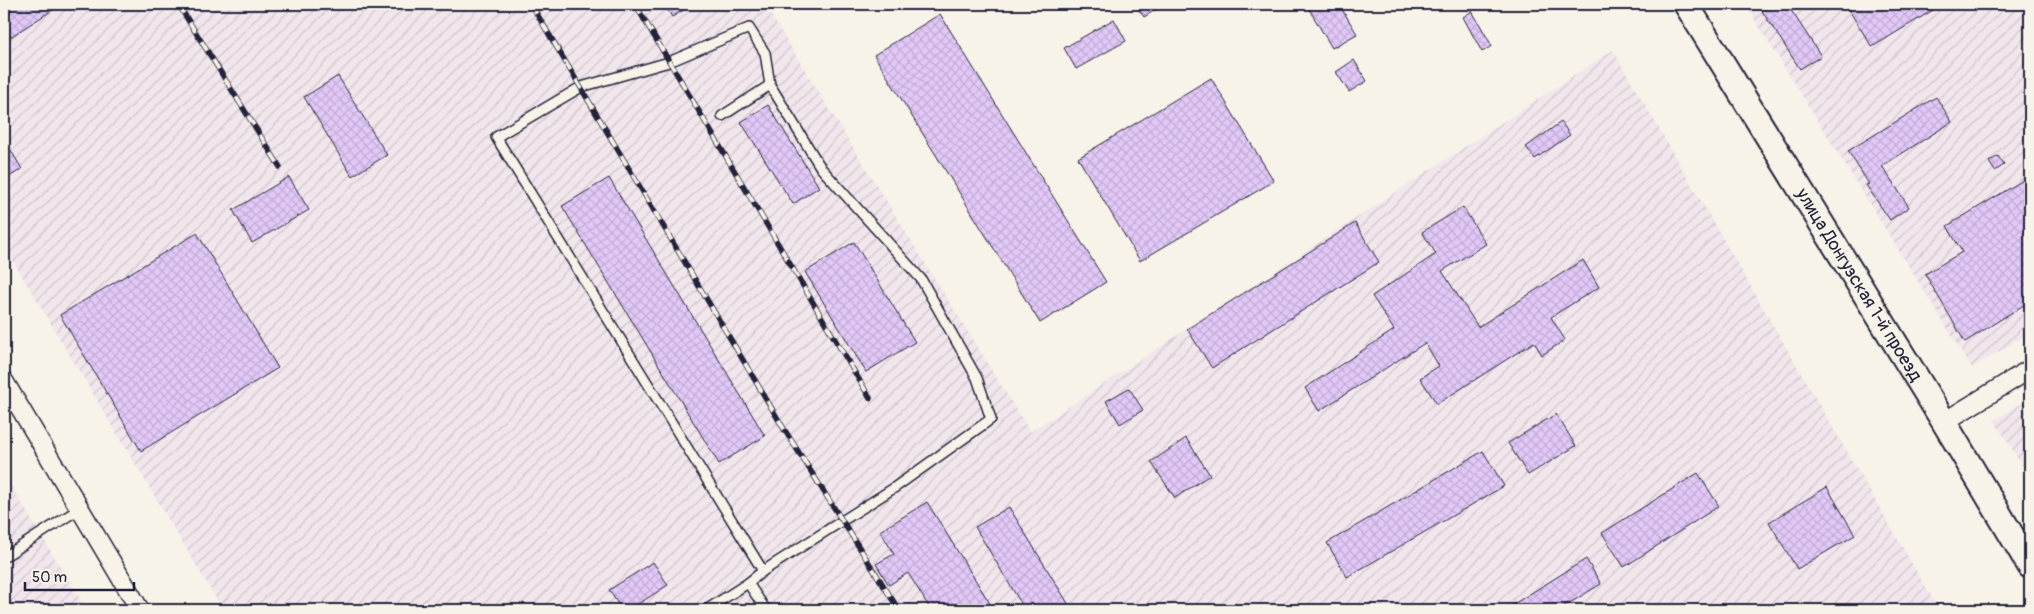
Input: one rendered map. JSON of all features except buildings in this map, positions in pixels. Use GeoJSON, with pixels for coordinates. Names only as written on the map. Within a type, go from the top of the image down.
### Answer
{"type":"FeatureCollection","features":[{"type":"Feature","properties":{"kind":"street","name":"улица Донгузская 1-й проезд"},"geometry":{"type":"LineString","coordinates":[[1690,5],[2030,566]]}},
{"type":"Feature","properties":{"kind":"street"},"geometry":{"type":"LineString","coordinates":[[1944,422],[2030,369]]}},
{"type":"Feature","properties":{"kind":"street"},"geometry":{"type":"LineString","coordinates":[[4,381],[136,609]]}},
{"type":"Feature","properties":{"kind":"lane"},"geometry":{"type":"LineString","coordinates":[[706,610],[763,571],[894,488],[991,419],[977,378],[921,279],[820,168],[770,85],[765,53],[749,28],[669,62],[581,87],[496,137],[763,571]]}},
{"type":"Feature","properties":{"kind":"lane"},"geometry":{"type":"LineString","coordinates":[[722,116],[770,85]]}},
{"type":"Feature","properties":{"kind":"lane"},"geometry":{"type":"LineString","coordinates":[[4,557],[79,509]]}},
{"type":"Feature","properties":{"kind":"lane"},"geometry":{"type":"LineString","coordinates":[[748,583],[766,610]]}},
{"type":"Feature","properties":{"kind":"shaded area"},"geometry":{"type":"Polygon","coordinates":[[[4,4],[764,4],[1030,432],[1613,50],[1939,610],[223,610],[4,246],[4,4]]]}},
{"type":"Feature","properties":{"kind":"shaded area"},"geometry":{"type":"Polygon","coordinates":[[[1745,4],[2030,4],[2030,332],[1972,368],[1745,4]]]}},
{"type":"Feature","properties":{"kind":"shaded area"},"geometry":{"type":"Polygon","coordinates":[[[2030,399],[2030,478],[1994,420],[2030,399]]]}},
{"type":"Feature","properties":{"kind":"shaded area"},"geometry":{"type":"Polygon","coordinates":[[[4,475],[87,610],[4,610],[4,475]]]}},
{"type":"Feature","properties":{"kind":"railway"},"geometry":{"type":"LineString","coordinates":[[178,4],[280,167]]}},
{"type":"Feature","properties":{"kind":"railway"},"geometry":{"type":"LineString","coordinates":[[531,4],[784,429],[899,610]]}},
{"type":"Feature","properties":{"kind":"railway"},"geometry":{"type":"LineString","coordinates":[[635,4],[870,398]]}}]}
